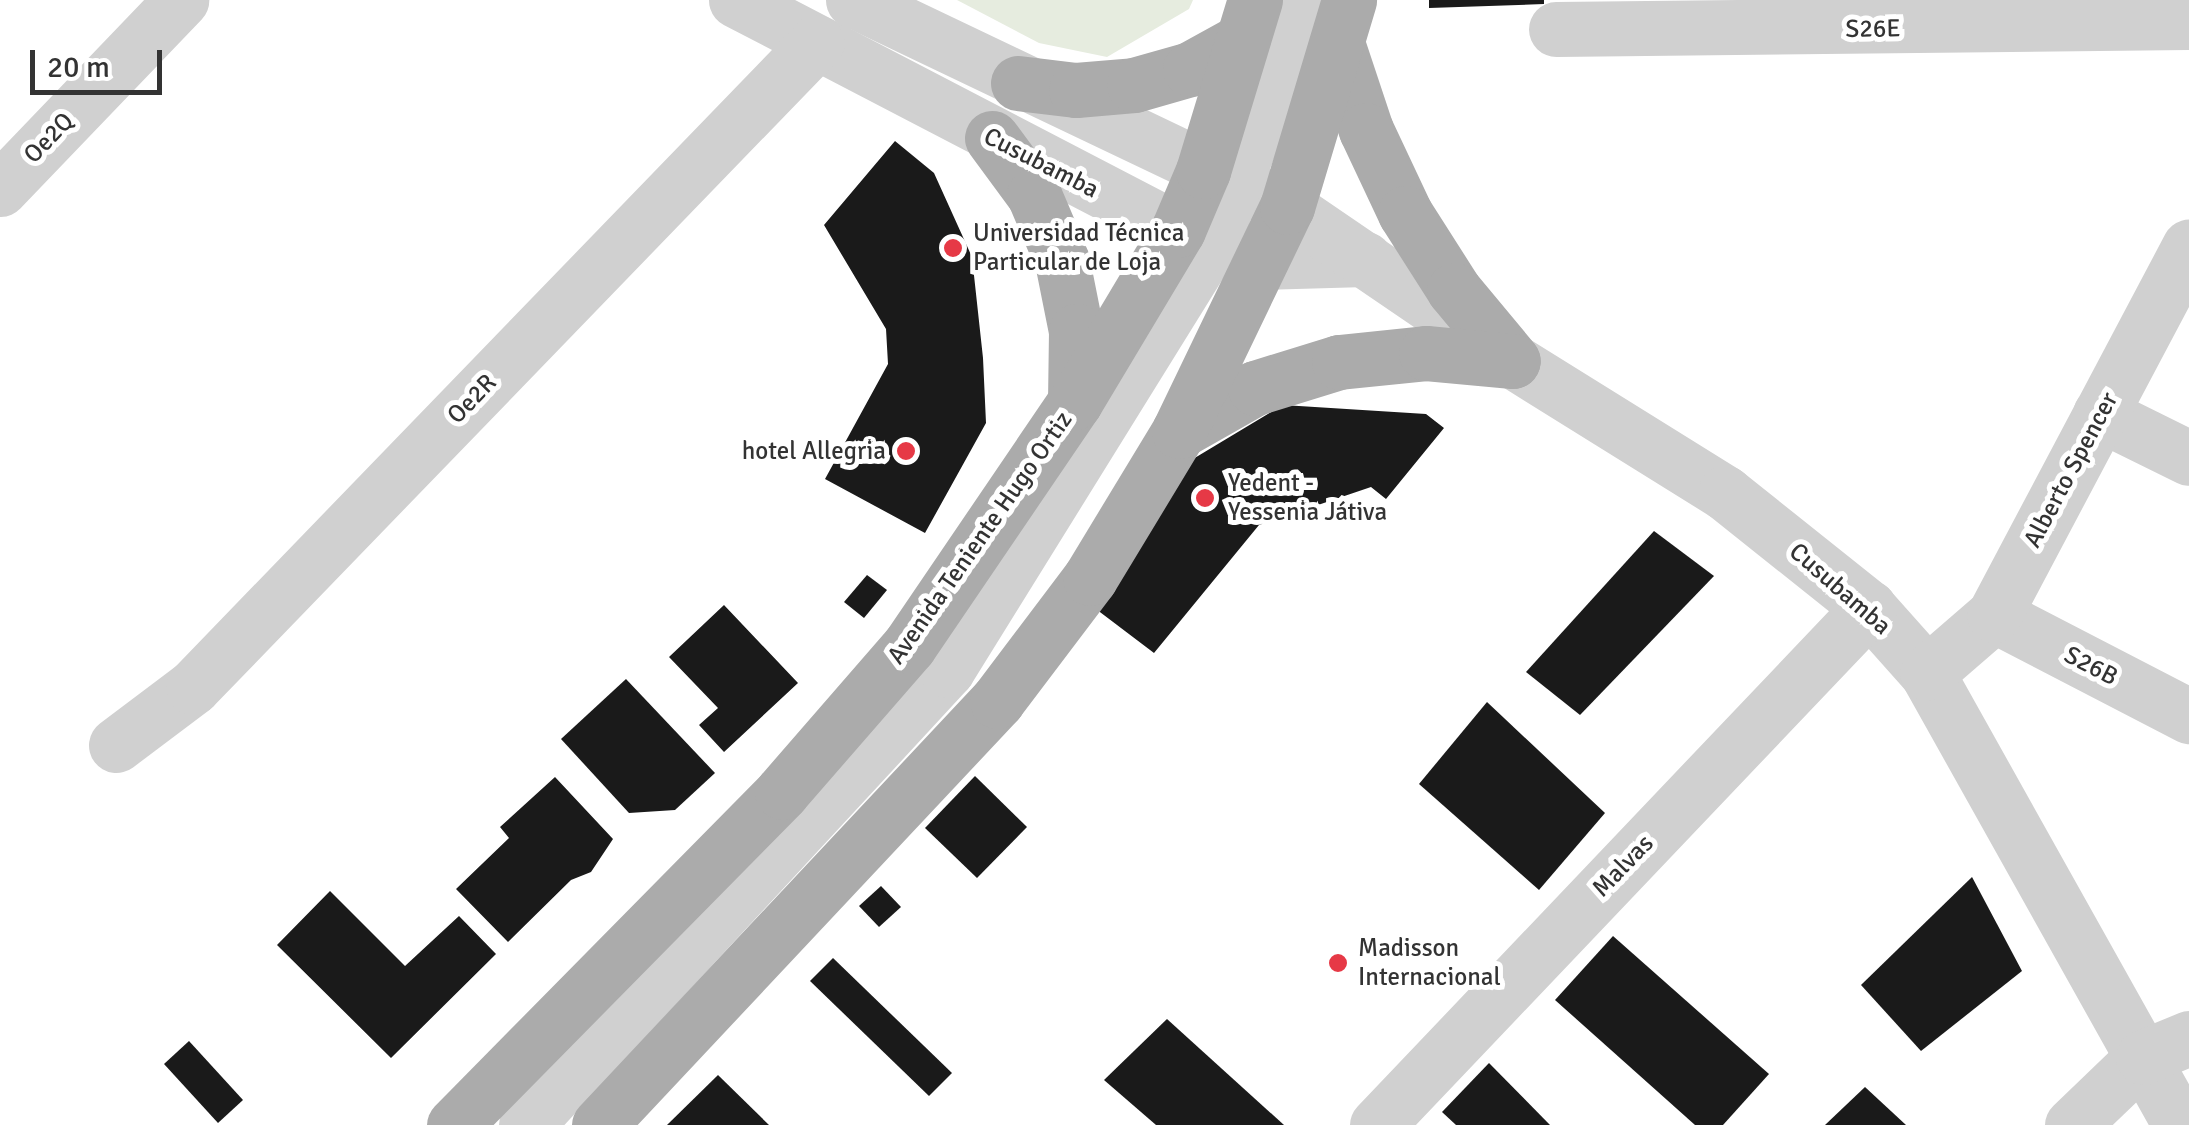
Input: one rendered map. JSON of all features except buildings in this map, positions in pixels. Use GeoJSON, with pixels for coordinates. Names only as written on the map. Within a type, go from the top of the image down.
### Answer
{"type":"FeatureCollection","features":[{"type":"Feature","properties":{"kind":"main road"},"geometry":{"type":"LineString","coordinates":[[1341,14],[1366,130],[1405,213],[1454,290],[1513,361]]}},
{"type":"Feature","properties":{"kind":"main road","name":"Avenida Teniente Hugo Ortiz"},"geometry":{"type":"LineString","coordinates":[[600,1125],[997,701],[1090,578],[1179,430],[1223,247],[1248,190],[1341,14]]}},
{"type":"Feature","properties":{"kind":"main road"},"geometry":{"type":"LineString","coordinates":[[1018,83],[1076,90],[1134,85],[1190,69],[1248,20]]}},
{"type":"Feature","properties":{"kind":"main road","name":"Avenida Teniente Hugo Ortiz"},"geometry":{"type":"LineString","coordinates":[[454,1125],[782,792],[909,646],[1075,402],[1223,247],[1248,190],[1248,20]]}},
{"type":"Feature","properties":{"kind":"main road"},"geometry":{"type":"LineString","coordinates":[[992,138],[1034,195],[1062,261],[1076,331],[1075,402]]}},
{"type":"Feature","properties":{"kind":"main road"},"geometry":{"type":"LineString","coordinates":[[1179,430],[1256,388],[1339,362],[1426,353],[1513,361]]}},
{"type":"Feature","properties":{"kind":"street","name":"Oe2Q"},"geometry":{"type":"LineString","coordinates":[[0,189],[181,0]]}},
{"type":"Feature","properties":{"kind":"street","name":"Cusubamba"},"geometry":{"type":"LineString","coordinates":[[736,0],[992,138],[1223,247],[1366,260]]}},
{"type":"Feature","properties":{"kind":"street","name":"Cusubamba"},"geometry":{"type":"LineString","coordinates":[[853,0],[1018,83],[1248,190],[1366,260],[1513,361],[1726,493],[1869,608],[1928,673],[2166,1048],[2180,1125]]}},
{"type":"Feature","properties":{"kind":"street"},"geometry":{"type":"LineString","coordinates":[[1248,190],[1304,0]]}},
{"type":"Feature","properties":{"kind":"street","name":"S26E"},"geometry":{"type":"LineString","coordinates":[[1556,29],[1711,16],[2114,11],[2189,22]]}},
{"type":"Feature","properties":{"kind":"street","name":"Oe2R"},"geometry":{"type":"LineString","coordinates":[[116,745],[193,687],[817,42]]}},
{"type":"Feature","properties":{"kind":"street","name":"Alberto Spencer"},"geometry":{"type":"LineString","coordinates":[[1928,673],[1994,615],[2189,246]]}},
{"type":"Feature","properties":{"kind":"street"},"geometry":{"type":"LineString","coordinates":[[526,1125],[948,670],[1223,247]]}},
{"type":"Feature","properties":{"kind":"street"},"geometry":{"type":"LineString","coordinates":[[568,1125],[972,688],[1223,247]]}},
{"type":"Feature","properties":{"kind":"street"},"geometry":{"type":"LineString","coordinates":[[2100,414],[2189,458]]}},
{"type":"Feature","properties":{"kind":"street","name":"Malvas"},"geometry":{"type":"LineString","coordinates":[[1378,1125],[1869,608]]}},
{"type":"Feature","properties":{"kind":"street","name":"S26B"},"geometry":{"type":"LineString","coordinates":[[1994,615],[2189,716]]}},
{"type":"Feature","properties":{"kind":"street"},"geometry":{"type":"LineString","coordinates":[[2072,1125],[2166,1048]]}},
{"type":"Feature","properties":{"kind":"shaded area"},"geometry":{"type":"Polygon","coordinates":[[[957,0],[1193,0],[1189,9],[1107,57],[1039,43],[957,0]]]}},
{"type":"Feature","properties":{"kind":"place","name":"Universidad Técnica Particular de Loja"},"geometry":{"type":"Point","coordinates":[953,248]}},
{"type":"Feature","properties":{"kind":"place","name":"hotel Allegria"},"geometry":{"type":"Point","coordinates":[906,451]}},
{"type":"Feature","properties":{"kind":"place","name":"Yedent - Yessenia Játiva"},"geometry":{"type":"Point","coordinates":[1205,498]}},
{"type":"Feature","properties":{"kind":"place","name":"Madisson Internacional"},"geometry":{"type":"Point","coordinates":[1338,963]}}]}
